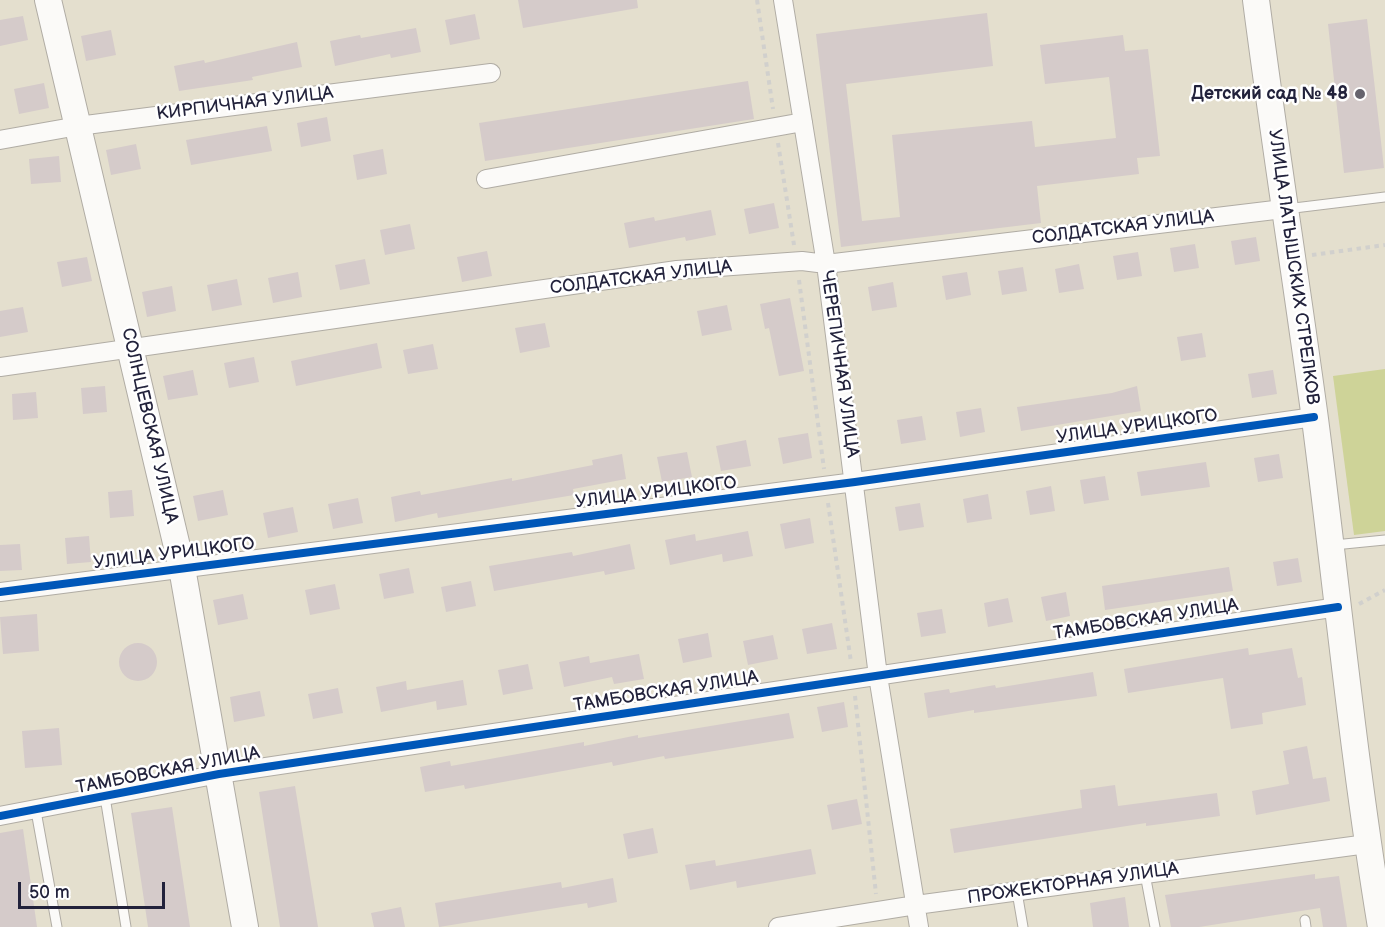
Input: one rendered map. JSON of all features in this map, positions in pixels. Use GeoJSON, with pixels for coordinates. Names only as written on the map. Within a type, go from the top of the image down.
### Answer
{"type":"FeatureCollection","features":[{"type":"Feature","properties":{"kind":"street","name":"СОЛНЦЕВСКАЯ УЛИЦА"},"geometry":{"type":"LineString","coordinates":[[48,0],[182,568],[244,927]]}},
{"type":"Feature","properties":{"kind":"street","name":"ЧЕРЕПИЧНАЯ УЛИЦА"},"geometry":{"type":"LineString","coordinates":[[783,0],[826,264],[878,676],[919,927]]}},
{"type":"Feature","properties":{"kind":"street","name":"УЛИЦА ЛАТЫШСКИХ СТРЕЛКОВ"},"geometry":{"type":"LineString","coordinates":[[1256,0],[1283,209],[1314,417],[1367,844],[1381,927]]}},
{"type":"Feature","properties":{"kind":"street","name":"КИРПИЧНАЯ УЛИЦА"},"geometry":{"type":"LineString","coordinates":[[0,140],[78,126],[491,73]]}},
{"type":"Feature","properties":{"kind":"street"},"geometry":{"type":"LineString","coordinates":[[486,179],[803,122]]}},
{"type":"Feature","properties":{"kind":"street","name":"СОЛДАТСКАЯ УЛИЦА"},"geometry":{"type":"LineString","coordinates":[[0,367],[677,270],[796,261],[826,264],[1283,209]]}},
{"type":"Feature","properties":{"kind":"street","name":"УЛИЦА УРИЦКОГО"},"geometry":{"type":"LineString","coordinates":[[0,592],[826,486],[1314,417]]}},
{"type":"Feature","properties":{"kind":"street","name":"ТАМБОВСКАЯ УЛИЦА"},"geometry":{"type":"LineString","coordinates":[[0,816],[36,811],[219,774],[1338,607]]}},
{"type":"Feature","properties":{"kind":"street","name":"ПРОЖЕКТОРНАЯ УЛИЦА"},"geometry":{"type":"LineString","coordinates":[[778,927],[916,905],[1367,844]]}},
{"type":"Feature","properties":{"kind":"lane"},"geometry":{"type":"LineString","coordinates":[[1283,209],[1385,197]]}},
{"type":"Feature","properties":{"kind":"lane"},"geometry":{"type":"LineString","coordinates":[[1330,545],[1385,540]]}},
{"type":"Feature","properties":{"kind":"lane"},"geometry":{"type":"LineString","coordinates":[[105,796],[126,927]]}},
{"type":"Feature","properties":{"kind":"lane"},"geometry":{"type":"LineString","coordinates":[[36,811],[57,927]]}},
{"type":"Feature","properties":{"kind":"lane"},"geometry":{"type":"LineString","coordinates":[[1145,874],[1155,927]]}},
{"type":"Feature","properties":{"kind":"lane"},"geometry":{"type":"LineString","coordinates":[[1017,892],[1023,927]]}},
{"type":"Feature","properties":{"kind":"path"},"geometry":{"type":"LineString","coordinates":[[757,0],[796,261],[853,680],[877,912]]}},
{"type":"Feature","properties":{"kind":"path"},"geometry":{"type":"LineString","coordinates":[[1290,257],[1385,246]]}},
{"type":"Feature","properties":{"kind":"path"},"geometry":{"type":"LineString","coordinates":[[1338,607],[1364,603],[1385,591]]}},
{"type":"Feature","properties":{"kind":"green space"},"geometry":{"type":"Polygon","coordinates":[[[1385,369],[1385,531],[1354,535],[1333,376],[1385,369]]]}},
{"type":"Feature","properties":{"kind":"building"},"geometry":{"type":"Polygon","coordinates":[[[518,0],[637,0],[638,8],[523,28],[518,0]]]}},
{"type":"Feature","properties":{"kind":"building"},"geometry":{"type":"Polygon","coordinates":[[[987,13],[993,66],[846,84],[862,221],[900,217],[892,135],[1032,121],[1035,147],[1116,138],[1109,77],[1045,84],[1040,45],[1123,35],[1125,51],[1148,49],[1160,156],[1137,158],[1139,174],[1037,186],[1041,223],[841,247],[816,34],[987,13]]]}},
{"type":"Feature","properties":{"kind":"building"},"geometry":{"type":"Polygon","coordinates":[[[475,14],[480,39],[450,45],[445,20],[475,14]]]}},
{"type":"Feature","properties":{"kind":"building"},"geometry":{"type":"Polygon","coordinates":[[[23,16],[28,40],[0,46],[0,20],[23,16]]]}},
{"type":"Feature","properties":{"kind":"building"},"geometry":{"type":"Polygon","coordinates":[[[1367,19],[1384,168],[1344,173],[1328,24],[1367,19]]]}},
{"type":"Feature","properties":{"kind":"building"},"geometry":{"type":"Polygon","coordinates":[[[416,28],[421,52],[391,58],[390,54],[335,66],[330,41],[416,28]]]}},
{"type":"Feature","properties":{"kind":"building"},"geometry":{"type":"Polygon","coordinates":[[[111,30],[116,55],[86,61],[81,36],[111,30]]]}},
{"type":"Feature","properties":{"kind":"building"},"geometry":{"type":"Polygon","coordinates":[[[297,42],[302,67],[252,77],[253,80],[179,91],[174,66],[204,60],[205,63],[297,42]]]}},
{"type":"Feature","properties":{"kind":"building"},"geometry":{"type":"Polygon","coordinates":[[[748,81],[754,119],[485,161],[479,123],[748,81]]]}},
{"type":"Feature","properties":{"kind":"building"},"geometry":{"type":"Polygon","coordinates":[[[44,83],[49,108],[19,114],[14,89],[44,83]]]}},
{"type":"Feature","properties":{"kind":"building"},"geometry":{"type":"Polygon","coordinates":[[[327,117],[331,141],[301,147],[297,123],[327,117]]]}},
{"type":"Feature","properties":{"kind":"building"},"geometry":{"type":"Polygon","coordinates":[[[267,126],[272,151],[191,165],[186,140],[267,126]]]}},
{"type":"Feature","properties":{"kind":"building"},"geometry":{"type":"Polygon","coordinates":[[[136,144],[141,169],[111,175],[106,150],[136,144]]]}},
{"type":"Feature","properties":{"kind":"building"},"geometry":{"type":"Polygon","coordinates":[[[383,149],[387,174],[357,180],[353,155],[383,149]]]}},
{"type":"Feature","properties":{"kind":"building"},"geometry":{"type":"Polygon","coordinates":[[[59,156],[61,182],[31,184],[29,159],[59,156]]]}},
{"type":"Feature","properties":{"kind":"building"},"geometry":{"type":"Polygon","coordinates":[[[774,203],[779,228],[749,234],[744,209],[774,203]]]}},
{"type":"Feature","properties":{"kind":"building"},"geometry":{"type":"Polygon","coordinates":[[[711,210],[716,235],[686,241],[685,237],[629,248],[624,223],[654,217],[655,221],[711,210]]]}},
{"type":"Feature","properties":{"kind":"building"},"geometry":{"type":"Polygon","coordinates":[[[410,224],[415,249],[385,255],[380,230],[410,224]]]}},
{"type":"Feature","properties":{"kind":"building"},"geometry":{"type":"Polygon","coordinates":[[[1256,237],[1260,261],[1235,265],[1231,241],[1256,237]]]}},
{"type":"Feature","properties":{"kind":"building"},"geometry":{"type":"Polygon","coordinates":[[[1195,244],[1199,268],[1174,272],[1170,248],[1195,244]]]}},
{"type":"Feature","properties":{"kind":"building"},"geometry":{"type":"Polygon","coordinates":[[[487,251],[492,276],[462,282],[457,257],[487,251]]]}},
{"type":"Feature","properties":{"kind":"building"},"geometry":{"type":"Polygon","coordinates":[[[1138,252],[1142,276],[1117,280],[1113,256],[1138,252]]]}},
{"type":"Feature","properties":{"kind":"building"},"geometry":{"type":"Polygon","coordinates":[[[87,257],[92,281],[62,287],[57,262],[87,257]]]}},
{"type":"Feature","properties":{"kind":"building"},"geometry":{"type":"Polygon","coordinates":[[[365,259],[370,284],[340,290],[335,265],[365,259]]]}},
{"type":"Feature","properties":{"kind":"building"},"geometry":{"type":"Polygon","coordinates":[[[1079,264],[1084,289],[1059,293],[1055,269],[1079,264]]]}},
{"type":"Feature","properties":{"kind":"building"},"geometry":{"type":"Polygon","coordinates":[[[1023,267],[1027,291],[1002,295],[998,271],[1023,267]]]}},
{"type":"Feature","properties":{"kind":"building"},"geometry":{"type":"Polygon","coordinates":[[[298,272],[302,297],[273,303],[268,278],[298,272]]]}},
{"type":"Feature","properties":{"kind":"building"},"geometry":{"type":"Polygon","coordinates":[[[967,272],[971,295],[946,300],[942,276],[967,272]]]}},
{"type":"Feature","properties":{"kind":"building"},"geometry":{"type":"Polygon","coordinates":[[[237,279],[242,305],[212,311],[207,285],[237,279]]]}},
{"type":"Feature","properties":{"kind":"building"},"geometry":{"type":"Polygon","coordinates":[[[893,282],[897,307],[872,311],[868,287],[893,282]]]}},
{"type":"Feature","properties":{"kind":"building"},"geometry":{"type":"Polygon","coordinates":[[[172,286],[176,311],[147,317],[142,292],[172,286]]]}},
{"type":"Feature","properties":{"kind":"building"},"geometry":{"type":"Polygon","coordinates":[[[790,298],[804,371],[779,376],[769,328],[765,329],[760,304],[790,298]]]}},
{"type":"Feature","properties":{"kind":"building"},"geometry":{"type":"Polygon","coordinates":[[[727,305],[732,330],[702,336],[697,311],[727,305]]]}},
{"type":"Feature","properties":{"kind":"building"},"geometry":{"type":"Polygon","coordinates":[[[23,307],[28,332],[0,337],[0,311],[23,307]]]}},
{"type":"Feature","properties":{"kind":"building"},"geometry":{"type":"Polygon","coordinates":[[[545,323],[550,347],[520,353],[515,328],[545,323]]]}},
{"type":"Feature","properties":{"kind":"building"},"geometry":{"type":"Polygon","coordinates":[[[1202,333],[1206,357],[1181,361],[1177,337],[1202,333]]]}},
{"type":"Feature","properties":{"kind":"building"},"geometry":{"type":"Polygon","coordinates":[[[377,343],[382,368],[296,386],[291,361],[377,343]]]}},
{"type":"Feature","properties":{"kind":"building"},"geometry":{"type":"Polygon","coordinates":[[[433,344],[438,369],[408,374],[403,350],[433,344]]]}},
{"type":"Feature","properties":{"kind":"building"},"geometry":{"type":"Polygon","coordinates":[[[254,357],[259,382],[229,388],[224,363],[254,357]]]}},
{"type":"Feature","properties":{"kind":"building"},"geometry":{"type":"Polygon","coordinates":[[[193,370],[198,395],[168,400],[163,376],[193,370]]]}},
{"type":"Feature","properties":{"kind":"building"},"geometry":{"type":"Polygon","coordinates":[[[1273,370],[1277,394],[1252,398],[1248,374],[1273,370]]]}},
{"type":"Feature","properties":{"kind":"building"},"geometry":{"type":"Polygon","coordinates":[[[105,386],[107,412],[83,414],[81,388],[105,386]]]}},
{"type":"Feature","properties":{"kind":"building"},"geometry":{"type":"Polygon","coordinates":[[[1137,386],[1141,411],[1021,431],[1017,407],[1112,393],[1137,386]]]}},
{"type":"Feature","properties":{"kind":"building"},"geometry":{"type":"Polygon","coordinates":[[[36,392],[38,418],[13,420],[12,394],[36,392]]]}},
{"type":"Feature","properties":{"kind":"building"},"geometry":{"type":"Polygon","coordinates":[[[981,408],[985,432],[960,437],[956,412],[981,408]]]}},
{"type":"Feature","properties":{"kind":"building"},"geometry":{"type":"Polygon","coordinates":[[[922,416],[926,440],[901,444],[897,420],[922,416]]]}},
{"type":"Feature","properties":{"kind":"building"},"geometry":{"type":"Polygon","coordinates":[[[808,433],[812,458],[783,464],[778,438],[808,433]]]}},
{"type":"Feature","properties":{"kind":"building"},"geometry":{"type":"Polygon","coordinates":[[[746,440],[751,466],[721,471],[716,446],[746,440]]]}},
{"type":"Feature","properties":{"kind":"building"},"geometry":{"type":"Polygon","coordinates":[[[687,452],[692,477],[662,482],[657,457],[687,452]]]}},
{"type":"Feature","properties":{"kind":"building"},"geometry":{"type":"Polygon","coordinates":[[[622,454],[626,479],[573,489],[574,495],[438,518],[437,513],[395,522],[391,497],[420,491],[421,495],[512,478],[512,481],[593,465],[592,460],[622,454]]]}},
{"type":"Feature","properties":{"kind":"building"},"geometry":{"type":"Polygon","coordinates":[[[1279,454],[1283,478],[1258,482],[1254,458],[1279,454]]]}},
{"type":"Feature","properties":{"kind":"building"},"geometry":{"type":"Polygon","coordinates":[[[1206,462],[1210,487],[1141,496],[1137,472],[1206,462]]]}},
{"type":"Feature","properties":{"kind":"building"},"geometry":{"type":"Polygon","coordinates":[[[1105,476],[1109,500],[1084,504],[1080,480],[1105,476]]]}},
{"type":"Feature","properties":{"kind":"building"},"geometry":{"type":"Polygon","coordinates":[[[1051,486],[1055,511],[1030,515],[1026,491],[1051,486]]]}},
{"type":"Feature","properties":{"kind":"building"},"geometry":{"type":"Polygon","coordinates":[[[132,490],[134,516],[110,518],[108,492],[132,490]]]}},
{"type":"Feature","properties":{"kind":"building"},"geometry":{"type":"Polygon","coordinates":[[[223,490],[228,515],[198,521],[193,496],[223,490]]]}},
{"type":"Feature","properties":{"kind":"building"},"geometry":{"type":"Polygon","coordinates":[[[988,494],[992,519],[967,523],[963,499],[988,494]]]}},
{"type":"Feature","properties":{"kind":"building"},"geometry":{"type":"Polygon","coordinates":[[[358,498],[363,523],[333,529],[328,504],[358,498]]]}},
{"type":"Feature","properties":{"kind":"building"},"geometry":{"type":"Polygon","coordinates":[[[920,503],[924,527],[899,531],[895,507],[920,503]]]}},
{"type":"Feature","properties":{"kind":"building"},"geometry":{"type":"Polygon","coordinates":[[[293,507],[298,532],[268,538],[263,513],[293,507]]]}},
{"type":"Feature","properties":{"kind":"building"},"geometry":{"type":"Polygon","coordinates":[[[810,518],[814,543],[785,549],[780,524],[810,518]]]}},
{"type":"Feature","properties":{"kind":"building"},"geometry":{"type":"Polygon","coordinates":[[[748,531],[753,556],[723,562],[722,554],[670,565],[665,540],[695,534],[696,541],[748,531]]]}},
{"type":"Feature","properties":{"kind":"building"},"geometry":{"type":"Polygon","coordinates":[[[89,536],[91,562],[67,564],[65,538],[89,536]]]}},
{"type":"Feature","properties":{"kind":"building"},"geometry":{"type":"Polygon","coordinates":[[[20,544],[22,570],[0,571],[0,545],[20,544]]]}},
{"type":"Feature","properties":{"kind":"building"},"geometry":{"type":"Polygon","coordinates":[[[630,544],[635,569],[605,575],[604,571],[494,591],[489,566],[572,552],[573,556],[630,544]]]}},
{"type":"Feature","properties":{"kind":"building"},"geometry":{"type":"Polygon","coordinates":[[[1298,558],[1302,582],[1277,586],[1273,562],[1298,558]]]}},
{"type":"Feature","properties":{"kind":"building"},"geometry":{"type":"Polygon","coordinates":[[[1229,567],[1233,591],[1105,610],[1102,586],[1229,567]]]}},
{"type":"Feature","properties":{"kind":"building"},"geometry":{"type":"Polygon","coordinates":[[[409,568],[414,593],[384,599],[379,574],[409,568]]]}},
{"type":"Feature","properties":{"kind":"building"},"geometry":{"type":"Polygon","coordinates":[[[471,581],[476,606],[446,612],[441,587],[471,581]]]}},
{"type":"Feature","properties":{"kind":"building"},"geometry":{"type":"Polygon","coordinates":[[[335,584],[340,609],[310,615],[305,590],[335,584]]]}},
{"type":"Feature","properties":{"kind":"building"},"geometry":{"type":"Polygon","coordinates":[[[1066,592],[1070,616],[1046,621],[1041,597],[1066,592]]]}},
{"type":"Feature","properties":{"kind":"building"},"geometry":{"type":"Polygon","coordinates":[[[243,594],[248,619],[218,625],[213,600],[243,594]]]}},
{"type":"Feature","properties":{"kind":"building"},"geometry":{"type":"Polygon","coordinates":[[[1008,598],[1013,622],[988,627],[984,603],[1008,598]]]}},
{"type":"Feature","properties":{"kind":"building"},"geometry":{"type":"Polygon","coordinates":[[[942,609],[946,633],[921,637],[917,613],[942,609]]]}},
{"type":"Feature","properties":{"kind":"building"},"geometry":{"type":"Polygon","coordinates":[[[37,614],[39,651],[3,654],[0,617],[37,614]]]}},
{"type":"Feature","properties":{"kind":"building"},"geometry":{"type":"Polygon","coordinates":[[[832,623],[837,649],[807,654],[802,629],[832,623]]]}},
{"type":"Feature","properties":{"kind":"building"},"geometry":{"type":"Polygon","coordinates":[[[708,633],[712,657],[683,663],[678,639],[708,633]]]}},
{"type":"Feature","properties":{"kind":"building"},"geometry":{"type":"Polygon","coordinates":[[[773,635],[778,659],[748,665],[743,641],[773,635]]]}},
{"type":"Feature","properties":{"kind":"building"},"geometry":{"type":"Polygon","coordinates":[[[138,643],[152,648],[157,662],[152,676],[138,681],[124,676],[119,662],[124,648],[138,643]]]}},
{"type":"Feature","properties":{"kind":"building"},"geometry":{"type":"Polygon","coordinates":[[[1248,648],[1249,655],[1292,648],[1298,678],[1302,677],[1306,705],[1262,713],[1263,724],[1231,729],[1223,678],[1128,693],[1124,669],[1248,648]]]}},
{"type":"Feature","properties":{"kind":"building"},"geometry":{"type":"Polygon","coordinates":[[[639,654],[644,679],[614,684],[612,677],[564,687],[559,662],[589,656],[590,663],[639,654]]]}},
{"type":"Feature","properties":{"kind":"building"},"geometry":{"type":"Polygon","coordinates":[[[528,664],[533,689],[503,695],[498,670],[528,664]]]}},
{"type":"Feature","properties":{"kind":"building"},"geometry":{"type":"Polygon","coordinates":[[[1093,672],[1097,696],[974,713],[974,710],[928,718],[924,693],[949,689],[950,693],[995,685],[996,688],[1093,672]]]}},
{"type":"Feature","properties":{"kind":"building"},"geometry":{"type":"Polygon","coordinates":[[[463,680],[467,705],[437,710],[436,701],[381,712],[376,687],[406,681],[407,690],[463,680]]]}},
{"type":"Feature","properties":{"kind":"building"},"geometry":{"type":"Polygon","coordinates":[[[338,688],[343,713],[313,719],[308,694],[338,688]]]}},
{"type":"Feature","properties":{"kind":"building"},"geometry":{"type":"Polygon","coordinates":[[[260,691],[265,716],[234,722],[230,697],[260,691]]]}},
{"type":"Feature","properties":{"kind":"building"},"geometry":{"type":"Polygon","coordinates":[[[844,702],[848,727],[822,732],[817,707],[844,702]]]}},
{"type":"Feature","properties":{"kind":"building"},"geometry":{"type":"Polygon","coordinates":[[[789,713],[794,738],[665,759],[664,756],[613,766],[612,762],[465,789],[464,785],[425,792],[420,767],[450,761],[451,766],[584,742],[584,746],[638,735],[638,738],[789,713]]]}},
{"type":"Feature","properties":{"kind":"building"},"geometry":{"type":"Polygon","coordinates":[[[59,728],[62,765],[25,768],[22,731],[59,728]]]}},
{"type":"Feature","properties":{"kind":"building"},"geometry":{"type":"Polygon","coordinates":[[[1307,746],[1313,779],[1326,777],[1330,801],[1256,815],[1252,791],[1289,784],[1283,751],[1307,746]]]}},
{"type":"Feature","properties":{"kind":"building"},"geometry":{"type":"Polygon","coordinates":[[[1115,785],[1118,806],[1217,793],[1220,816],[1146,826],[1146,823],[954,853],[950,829],[1082,808],[1080,790],[1115,785]]]}},
{"type":"Feature","properties":{"kind":"building"},"geometry":{"type":"Polygon","coordinates":[[[295,786],[318,927],[280,927],[259,792],[295,786]]]}},
{"type":"Feature","properties":{"kind":"building"},"geometry":{"type":"Polygon","coordinates":[[[857,799],[862,824],[832,830],[827,805],[857,799]]]}},
{"type":"Feature","properties":{"kind":"building"},"geometry":{"type":"Polygon","coordinates":[[[172,807],[190,927],[148,927],[131,813],[172,807]]]}},
{"type":"Feature","properties":{"kind":"building"},"geometry":{"type":"Polygon","coordinates":[[[653,828],[658,853],[628,859],[623,834],[653,828]]]}},
{"type":"Feature","properties":{"kind":"building"},"geometry":{"type":"Polygon","coordinates":[[[23,829],[37,927],[0,927],[0,833],[23,829]]]}},
{"type":"Feature","properties":{"kind":"building"},"geometry":{"type":"Polygon","coordinates":[[[811,849],[816,874],[737,888],[736,881],[690,890],[685,865],[715,860],[716,866],[811,849]]]}},
{"type":"Feature","properties":{"kind":"building"},"geometry":{"type":"Polygon","coordinates":[[[1315,874],[1315,879],[1339,876],[1347,927],[1323,927],[1320,908],[1199,927],[1171,927],[1165,895],[1315,874]]]}},
{"type":"Feature","properties":{"kind":"building"},"geometry":{"type":"Polygon","coordinates":[[[613,878],[617,902],[588,908],[587,903],[439,927],[435,903],[561,882],[562,888],[613,878]]]}},
{"type":"Feature","properties":{"kind":"building"},"geometry":{"type":"Polygon","coordinates":[[[1125,897],[1129,927],[1093,927],[1090,903],[1125,897]]]}},
{"type":"Feature","properties":{"kind":"building"},"geometry":{"type":"Polygon","coordinates":[[[401,907],[405,927],[374,927],[371,913],[401,907]]]}},
{"type":"Feature","properties":{"kind":"cycle path"},"geometry":{"type":"LineString","coordinates":[[0,592],[855,482],[1314,417]]}},
{"type":"Feature","properties":{"kind":"cycle path"},"geometry":{"type":"LineString","coordinates":[[0,816],[219,774],[1338,607]]}},
{"type":"Feature","properties":{"kind":"place","name":"Детский сад № 48"},"geometry":{"type":"Point","coordinates":[1360,94]}}]}
